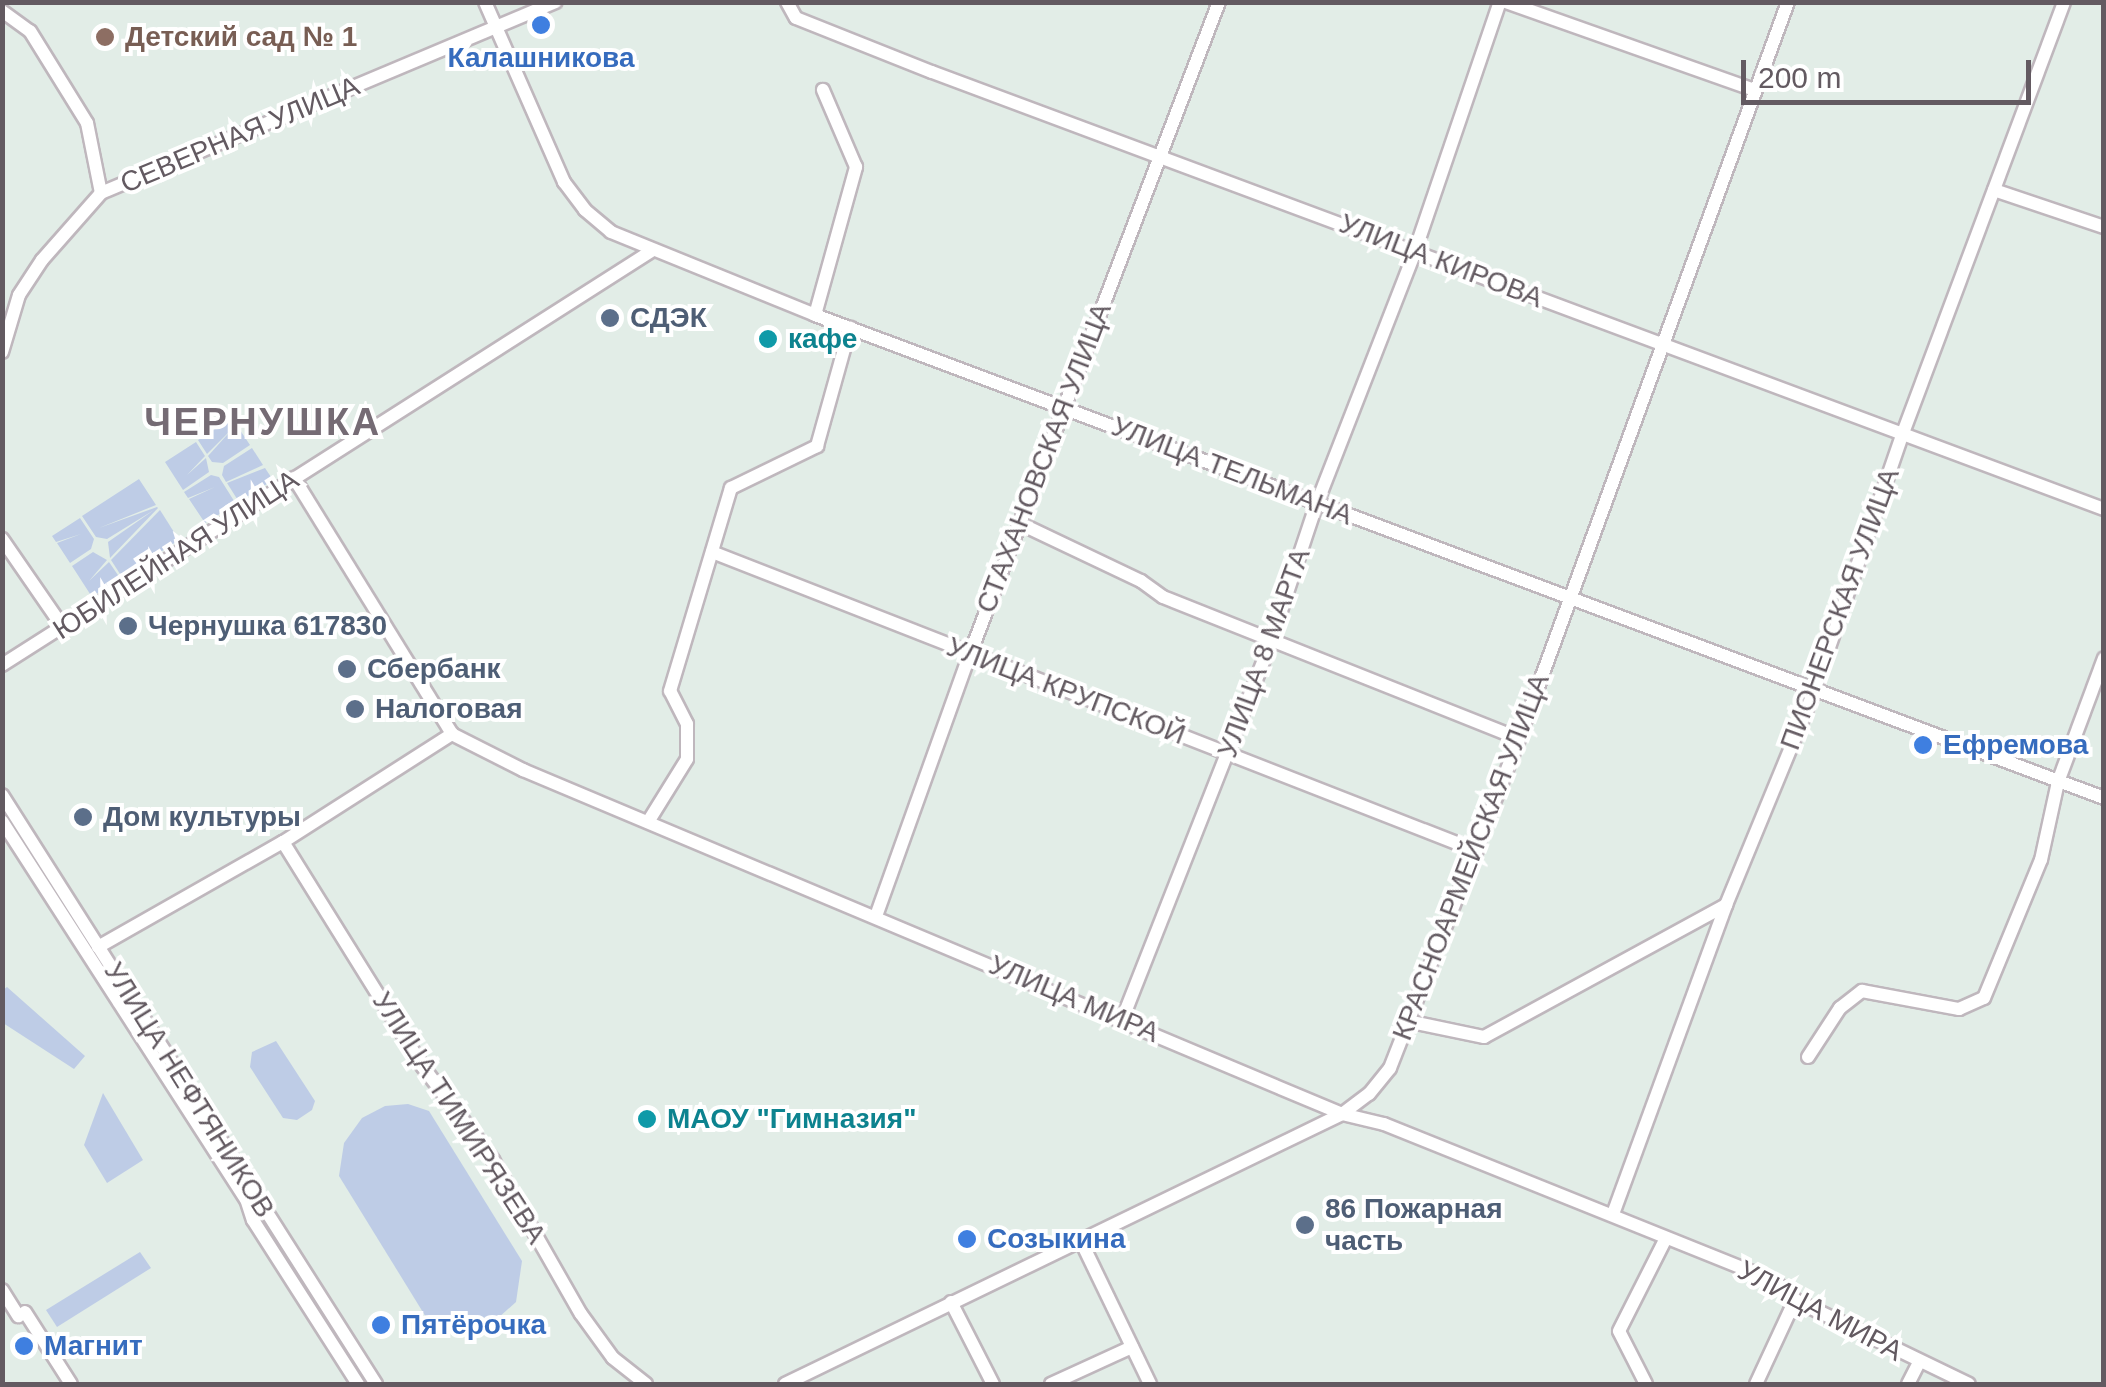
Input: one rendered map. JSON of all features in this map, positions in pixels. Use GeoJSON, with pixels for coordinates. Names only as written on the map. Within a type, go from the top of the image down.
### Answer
{"type":"FeatureCollection","features":[{"type":"Feature","properties":{"kind":"street","name":"УЛИЦА ТЕЛЬМАНА"},"geometry":{"type":"LineString","coordinates":[[485,2],[564,182],[585,210],[612,232],[815,315],[2104,798]]}},
{"type":"Feature","properties":{"kind":"street","name":"СЕВЕРНАЯ УЛИЦА"},"geometry":{"type":"LineString","coordinates":[[2,352],[23,288],[42,260],[101,193],[556,2]]}},
{"type":"Feature","properties":{"kind":"street","name":"УЛИЦА КИРОВА"},"geometry":{"type":"LineString","coordinates":[[787,2],[796,18],[2104,509]]}},
{"type":"Feature","properties":{"kind":"street","name":"СТАХАНОВСКАЯ УЛИЦА"},"geometry":{"type":"LineString","coordinates":[[876,916],[970,654],[1219,2]]}},
{"type":"Feature","properties":{"kind":"street"},"geometry":{"type":"LineString","coordinates":[[1503,2],[1755,90]]}},
{"type":"Feature","properties":{"kind":"street","name":"УЛИЦА 8 МАРТА"},"geometry":{"type":"LineString","coordinates":[[1122,1020],[1271,642],[1317,503],[1415,251],[1503,2]]}},
{"type":"Feature","properties":{"kind":"street","name":"КРАСНОАРМЕЙСКАЯ УЛИЦА"},"geometry":{"type":"LineString","coordinates":[[785,1384],[811,1379],[950,1302],[1342,1114],[1370,1094],[1390,1068],[1520,739],[1660,344],[1788,2]]}},
{"type":"Feature","properties":{"kind":"street","name":"ПИОНЕРСКАЯ УЛИЦА"},"geometry":{"type":"LineString","coordinates":[[1613,1214],[1726,905],[1814,691],[1903,433],[2064,2]]}},
{"type":"Feature","properties":{"kind":"street"},"geometry":{"type":"LineString","coordinates":[[2,10],[30,31],[87,123],[101,193]]}},
{"type":"Feature","properties":{"kind":"street"},"geometry":{"type":"LineString","coordinates":[[815,315],[856,167],[823,90]]}},
{"type":"Feature","properties":{"kind":"street"},"geometry":{"type":"LineString","coordinates":[[1994,190],[2104,227]]}},
{"type":"Feature","properties":{"kind":"street","name":"ЮБИЛЕЙНАЯ УЛИЦА"},"geometry":{"type":"LineString","coordinates":[[2,665],[653,250]]}},
{"type":"Feature","properties":{"kind":"street"},"geometry":{"type":"LineString","coordinates":[[648,822],[687,759],[687,724],[670,692],[731,488],[816,446],[850,328]]}},
{"type":"Feature","properties":{"kind":"street"},"geometry":{"type":"LineString","coordinates":[[98,947],[282,842],[452,734],[294,478]]}},
{"type":"Feature","properties":{"kind":"street"},"geometry":{"type":"LineString","coordinates":[[1021,524],[1141,581],[1162,597],[1520,739]]}},
{"type":"Feature","properties":{"kind":"street"},"geometry":{"type":"LineString","coordinates":[[4,546],[62,626]]}},
{"type":"Feature","properties":{"kind":"street","name":"УЛИЦА КРУПСКОЙ"},"geometry":{"type":"LineString","coordinates":[[712,552],[1477,851]]}},
{"type":"Feature","properties":{"kind":"street"},"geometry":{"type":"LineString","coordinates":[[1808,1057],[1840,1008],[1862,990],[1959,1009],[1984,998],[2041,860],[2058,782],[2104,658]]}},
{"type":"Feature","properties":{"kind":"street","name":"УЛИЦА МИРА"},"geometry":{"type":"LineString","coordinates":[[452,734],[523,770],[1342,1114],[1384,1124],[1773,1280],[1795,1300],[1968,1384]]}},
{"type":"Feature","properties":{"kind":"street","name":"УЛИЦА НЕФТЯНИКОВ"},"geometry":{"type":"LineString","coordinates":[[2,795],[376,1384]]}},
{"type":"Feature","properties":{"kind":"street"},"geometry":{"type":"LineString","coordinates":[[2,822],[246,1198],[253,1220],[358,1384]]}},
{"type":"Feature","properties":{"kind":"street","name":"УЛИЦА ТИМИРЯЗЕВА"},"geometry":{"type":"LineString","coordinates":[[282,842],[423,1066],[493,1160],[581,1314],[613,1358],[646,1384]]}},
{"type":"Feature","properties":{"kind":"street"},"geometry":{"type":"LineString","coordinates":[[1408,1020],[1484,1037],[1726,905]]}},
{"type":"Feature","properties":{"kind":"street"},"geometry":{"type":"LineString","coordinates":[[1646,1384],[1618,1330],[1666,1238]]}},
{"type":"Feature","properties":{"kind":"street"},"geometry":{"type":"LineString","coordinates":[[1080,1239],[1150,1384]]}},
{"type":"Feature","properties":{"kind":"street"},"geometry":{"type":"LineString","coordinates":[[2,1290],[71,1384]]}},
{"type":"Feature","properties":{"kind":"street"},"geometry":{"type":"LineString","coordinates":[[1756,1384],[1795,1300]]}},
{"type":"Feature","properties":{"kind":"street"},"geometry":{"type":"LineString","coordinates":[[950,1302],[993,1384]]}},
{"type":"Feature","properties":{"kind":"street"},"geometry":{"type":"LineString","coordinates":[[1051,1384],[1132,1347]]}},
{"type":"Feature","properties":{"kind":"street"},"geometry":{"type":"LineString","coordinates":[[1908,1384],[1918,1362]]}},
{"type":"Feature","properties":{"kind":"shaded area"},"geometry":{"type":"Polygon","coordinates":[[[232,418],[250,445],[223,463],[212,462],[208,456],[235,426],[207,454],[198,440],[232,418]]]}},
{"type":"Feature","properties":{"kind":"shaded area"},"geometry":{"type":"Polygon","coordinates":[[[196,442],[205,456],[187,475],[206,458],[209,472],[183,490],[165,462],[196,442]]]}},
{"type":"Feature","properties":{"kind":"shaded area"},"geometry":{"type":"Polygon","coordinates":[[[252,448],[263,465],[226,482],[222,475],[224,466],[252,448]]]}},
{"type":"Feature","properties":{"kind":"shaded area"},"geometry":{"type":"Polygon","coordinates":[[[265,468],[273,480],[239,502],[227,483],[265,468]]]}},
{"type":"Feature","properties":{"kind":"shaded area"},"geometry":{"type":"Polygon","coordinates":[[[211,475],[219,477],[236,504],[205,523],[189,499],[215,487],[188,498],[184,492],[211,475]]]}},
{"type":"Feature","properties":{"kind":"shaded area"},"geometry":{"type":"Polygon","coordinates":[[[139,479],[156,505],[99,528],[158,508],[110,558],[108,542],[154,510],[107,539],[96,537],[82,516],[139,479]]]}},
{"type":"Feature","properties":{"kind":"shaded area"},"geometry":{"type":"Polygon","coordinates":[[[160,510],[179,540],[122,577],[111,560],[160,510]]]}},
{"type":"Feature","properties":{"kind":"shaded area"},"geometry":{"type":"Polygon","coordinates":[[[80,518],[94,539],[91,549],[70,563],[57,543],[81,534],[56,542],[52,536],[80,518]]]}},
{"type":"Feature","properties":{"kind":"shaded area"},"geometry":{"type":"Polygon","coordinates":[[[93,552],[107,560],[89,581],[109,562],[120,578],[92,597],[72,566],[93,552]]]}},
{"type":"Feature","properties":{"kind":"shaded area"},"geometry":{"type":"Polygon","coordinates":[[[7,987],[85,1056],[74,1069],[3,1023],[3,990],[7,987]]]}},
{"type":"Feature","properties":{"kind":"shaded area"},"geometry":{"type":"Polygon","coordinates":[[[276,1041],[315,1101],[312,1110],[297,1120],[283,1118],[250,1067],[252,1052],[276,1041]]]}},
{"type":"Feature","properties":{"kind":"shaded area"},"geometry":{"type":"Polygon","coordinates":[[[103,1093],[143,1160],[107,1183],[84,1145],[103,1093]]]}},
{"type":"Feature","properties":{"kind":"shaded area"},"geometry":{"type":"Polygon","coordinates":[[[408,1104],[429,1111],[522,1261],[516,1302],[497,1319],[474,1330],[448,1330],[429,1322],[339,1176],[344,1143],[362,1118],[385,1106],[408,1104]]]}},
{"type":"Feature","properties":{"kind":"shaded area"},"geometry":{"type":"Polygon","coordinates":[[[140,1252],[151,1268],[57,1327],[46,1310],[140,1252]]]}},
{"type":"Feature","properties":{"kind":"place","name":"Калашникова"},"geometry":{"type":"Point","coordinates":[541,25]}},
{"type":"Feature","properties":{"kind":"place","name":"Детский сад № 1"},"geometry":{"type":"Point","coordinates":[105,37]}},
{"type":"Feature","properties":{"kind":"place","name":"СДЭК"},"geometry":{"type":"Point","coordinates":[610,318]}},
{"type":"Feature","properties":{"kind":"place","name":"кафе"},"geometry":{"type":"Point","coordinates":[768,339]}},
{"type":"Feature","properties":{"kind":"place","name":"Чернушка 617830"},"geometry":{"type":"Point","coordinates":[128,626]}},
{"type":"Feature","properties":{"kind":"place","name":"Сбербанк"},"geometry":{"type":"Point","coordinates":[347,669]}},
{"type":"Feature","properties":{"kind":"place","name":"Налоговая"},"geometry":{"type":"Point","coordinates":[355,709]}},
{"type":"Feature","properties":{"kind":"place","name":"Ефремова"},"geometry":{"type":"Point","coordinates":[1923,745]}},
{"type":"Feature","properties":{"kind":"place","name":"Дом культуры"},"geometry":{"type":"Point","coordinates":[83,817]}},
{"type":"Feature","properties":{"kind":"place","name":"МАОУ \"Гимназия\""},"geometry":{"type":"Point","coordinates":[647,1119]}},
{"type":"Feature","properties":{"kind":"place","name":"86 Пожарная часть"},"geometry":{"type":"Point","coordinates":[1305,1225]}},
{"type":"Feature","properties":{"kind":"place","name":"Созыкина"},"geometry":{"type":"Point","coordinates":[967,1239]}},
{"type":"Feature","properties":{"kind":"place","name":"Пятёрочка"},"geometry":{"type":"Point","coordinates":[381,1325]}},
{"type":"Feature","properties":{"kind":"place","name":"Магнит"},"geometry":{"type":"Point","coordinates":[24,1346]}},
{"type":"Feature","properties":{"kind":"district","name":"ЧЕРНУШКА"},"geometry":{"type":"Point","coordinates":[263,423]}}]}
